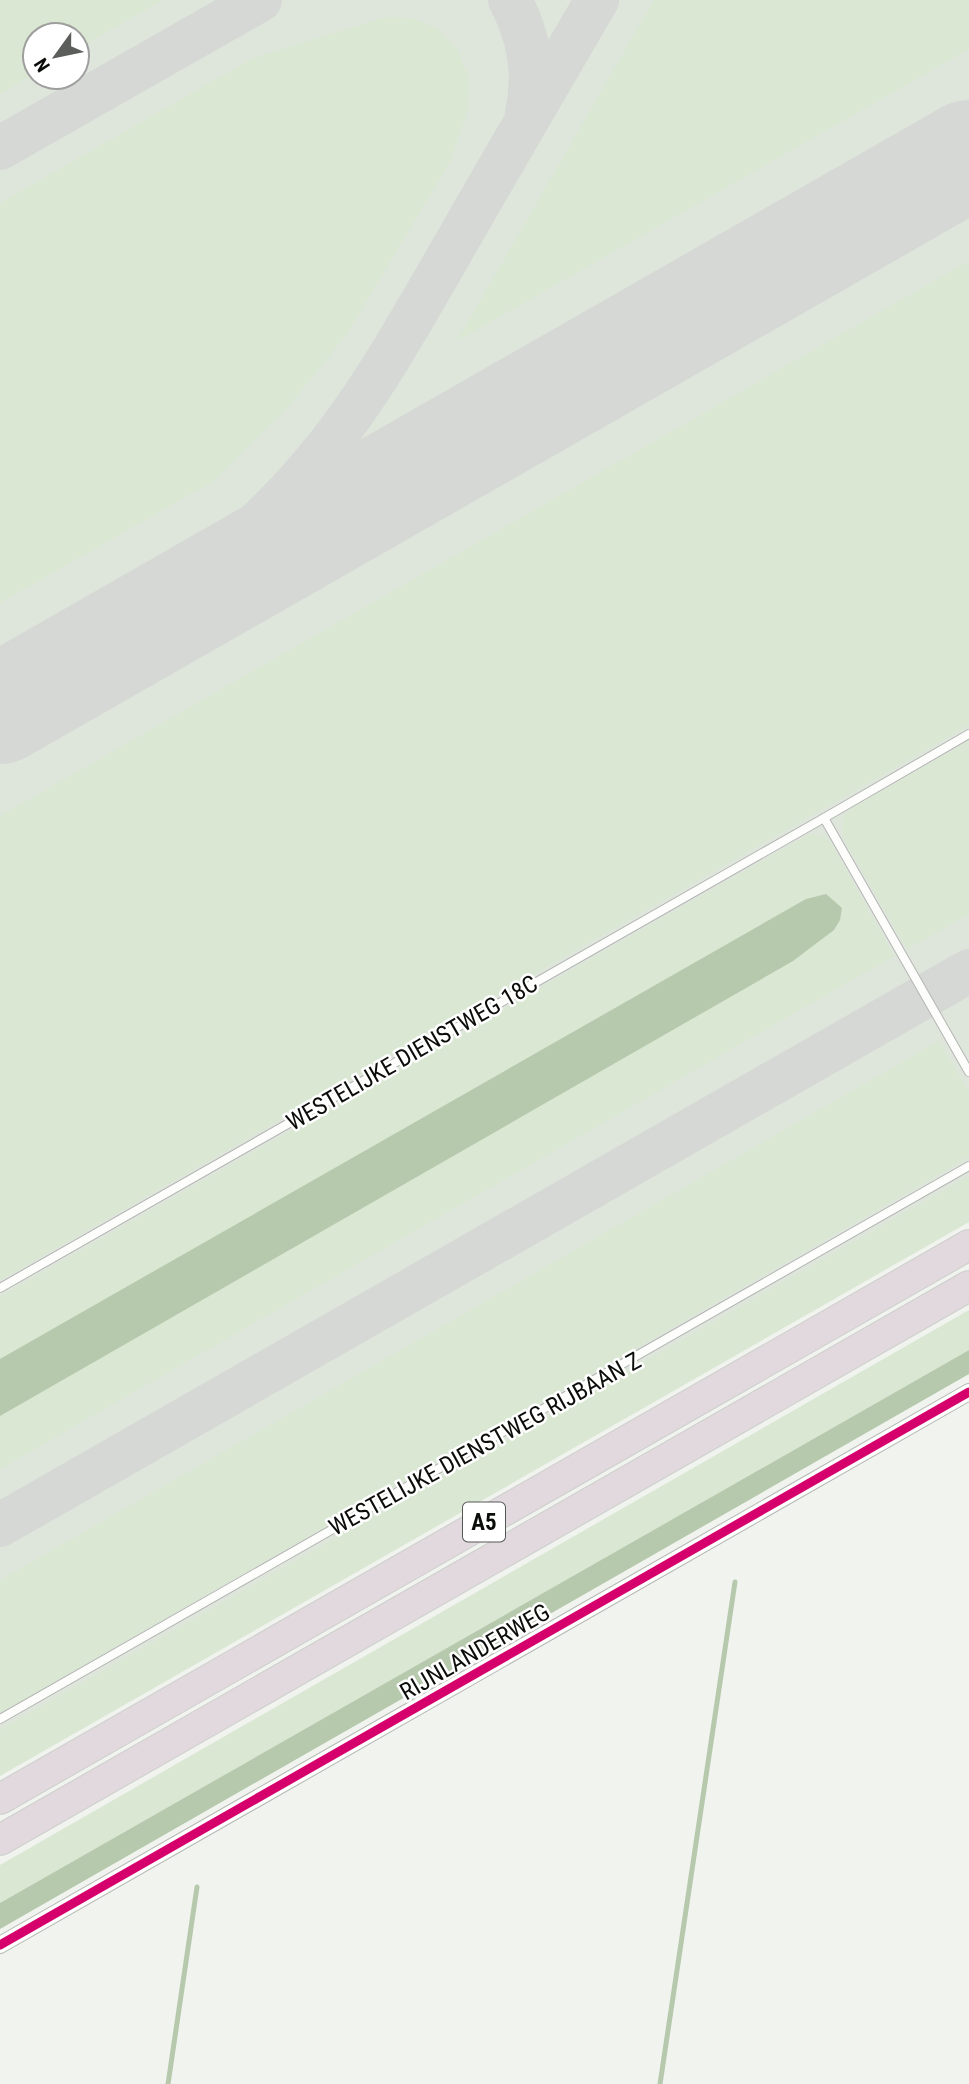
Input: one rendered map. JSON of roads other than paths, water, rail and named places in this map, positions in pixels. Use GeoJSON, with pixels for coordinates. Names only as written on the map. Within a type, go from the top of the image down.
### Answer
{"type":"FeatureCollection","features":[{"type":"Feature","properties":{"kind":"highway","name":"A5"},"geometry":{"type":"LineString","coordinates":[[0,1799],[969,1245]]}},
{"type":"Feature","properties":{"kind":"highway","name":"A5"},"geometry":{"type":"LineString","coordinates":[[0,1840],[969,1286]]}},
{"type":"Feature","properties":{"kind":"street","name":"RIJNLANDERWEG"},"geometry":{"type":"LineString","coordinates":[[0,1945],[969,1392]]}},
{"type":"Feature","properties":{"kind":"lane","name":"WESTELIJKE DIENSTWEG 18C"},"geometry":{"type":"LineString","coordinates":[[0,1288],[969,734]]}},
{"type":"Feature","properties":{"kind":"lane"},"geometry":{"type":"LineString","coordinates":[[824,818],[969,1072]]}},
{"type":"Feature","properties":{"kind":"lane","name":"WESTELIJKE DIENSTWEG RIJBAAN Z"},"geometry":{"type":"LineString","coordinates":[[0,1719],[969,1166]]}},
{"type":"Feature","properties":{"kind":"waterway"},"geometry":{"type":"LineString","coordinates":[[660,2084],[735,1582]]}},
{"type":"Feature","properties":{"kind":"waterway"},"geometry":{"type":"LineString","coordinates":[[168,2084],[197,1887]]}}]}
